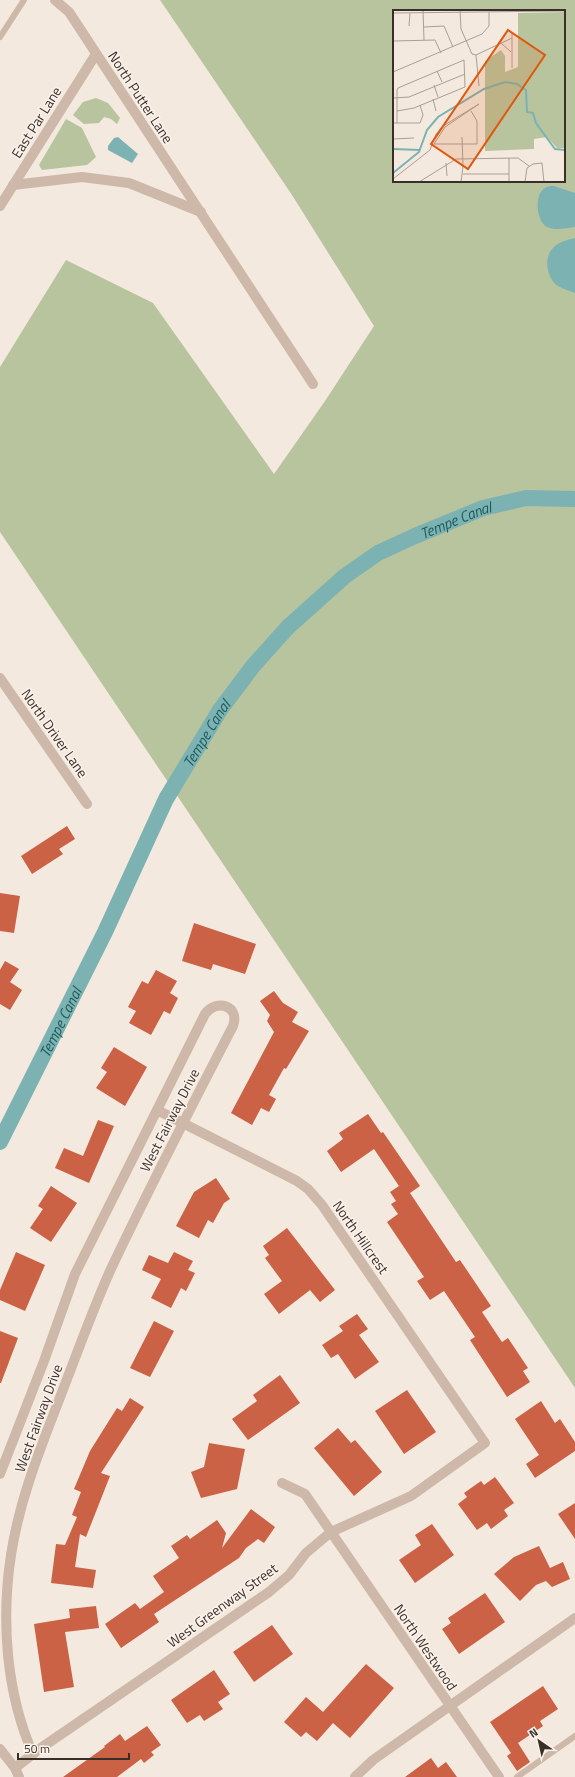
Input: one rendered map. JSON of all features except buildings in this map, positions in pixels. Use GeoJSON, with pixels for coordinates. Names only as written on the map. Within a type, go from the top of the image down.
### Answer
{"type":"FeatureCollection","features":[{"type":"Feature","properties":{"kind":"street","name":"North Putter Lane"},"geometry":{"type":"LineString","coordinates":[[55,0],[69,12],[313,384]]}},
{"type":"Feature","properties":{"kind":"street","name":"East Par Lane"},"geometry":{"type":"LineString","coordinates":[[0,206],[96,54]]}},
{"type":"Feature","properties":{"kind":"street"},"geometry":{"type":"LineString","coordinates":[[13,185],[82,177],[129,183],[201,212]]}},
{"type":"Feature","properties":{"kind":"street","name":"North Driver Lane"},"geometry":{"type":"LineString","coordinates":[[0,678],[87,804]]}},
{"type":"Feature","properties":{"kind":"street","name":"West Fairway Drive"},"geometry":{"type":"LineString","coordinates":[[0,1474],[44,1362],[75,1274],[204,1014],[209,1008],[215,1005],[220,1004],[227,1007],[233,1012],[235,1020],[233,1026],[182,1123],[110,1271],[92,1313],[24,1494],[8,1583],[7,1618],[11,1676],[26,1740],[32,1754]]}},
{"type":"Feature","properties":{"kind":"street","name":"North Hillcrest"},"geometry":{"type":"LineString","coordinates":[[157,1110],[297,1181],[308,1189],[322,1205],[485,1443]]}},
{"type":"Feature","properties":{"kind":"street","name":"West Greenway Street"},"geometry":{"type":"LineString","coordinates":[[17,1772],[32,1754],[269,1592],[289,1575],[306,1554],[331,1532],[411,1496],[485,1443]]}},
{"type":"Feature","properties":{"kind":"street","name":"North Westwood"},"geometry":{"type":"LineString","coordinates":[[282,1483],[305,1494],[499,1777]]}},
{"type":"Feature","properties":{"kind":"street"},"geometry":{"type":"LineString","coordinates":[[361,1775],[372,1760],[575,1618]]}},
{"type":"Feature","properties":{"kind":"street"},"geometry":{"type":"LineString","coordinates":[[0,1749],[17,1772]]}},
{"type":"Feature","properties":{"kind":"lane"},"geometry":{"type":"LineString","coordinates":[[0,37],[24,0]]}},
{"type":"Feature","properties":{"kind":"lane"},"geometry":{"type":"LineString","coordinates":[[517,1777],[575,1736]]}},
{"type":"Feature","properties":{"kind":"green space"},"geometry":{"type":"Polygon","coordinates":[[[160,0],[575,0],[575,1388],[0,532],[0,367],[66,260],[153,303],[274,474],[325,401],[374,326],[292,195],[160,0]]]}},
{"type":"Feature","properties":{"kind":"green space"},"geometry":{"type":"Polygon","coordinates":[[[96,98],[108,103],[120,118],[117,124],[111,119],[104,117],[99,123],[84,124],[73,115],[83,102],[96,98]]]}},
{"type":"Feature","properties":{"kind":"green space"},"geometry":{"type":"Polygon","coordinates":[[[66,119],[82,128],[96,157],[87,165],[42,170],[39,165],[66,119]]]}},
{"type":"Feature","properties":{"kind":"water"},"geometry":{"type":"Polygon","coordinates":[[[118,137],[138,154],[132,163],[108,150],[108,146],[114,138],[118,137]]]}},
{"type":"Feature","properties":{"kind":"water"},"geometry":{"type":"Polygon","coordinates":[[[554,186],[575,193],[575,227],[554,229],[547,227],[540,219],[538,201],[541,191],[546,187],[554,186]]]}},
{"type":"Feature","properties":{"kind":"water"},"geometry":{"type":"Polygon","coordinates":[[[575,238],[575,293],[554,283],[549,274],[547,263],[550,252],[557,244],[575,238]]]}},
{"type":"Feature","properties":{"kind":"waterway","name":"Tempe Canal"},"geometry":{"type":"LineString","coordinates":[[0,1142],[105,932],[166,799],[220,710],[253,666],[288,627],[345,576],[378,553],[483,508],[526,498],[575,499]]}}]}
